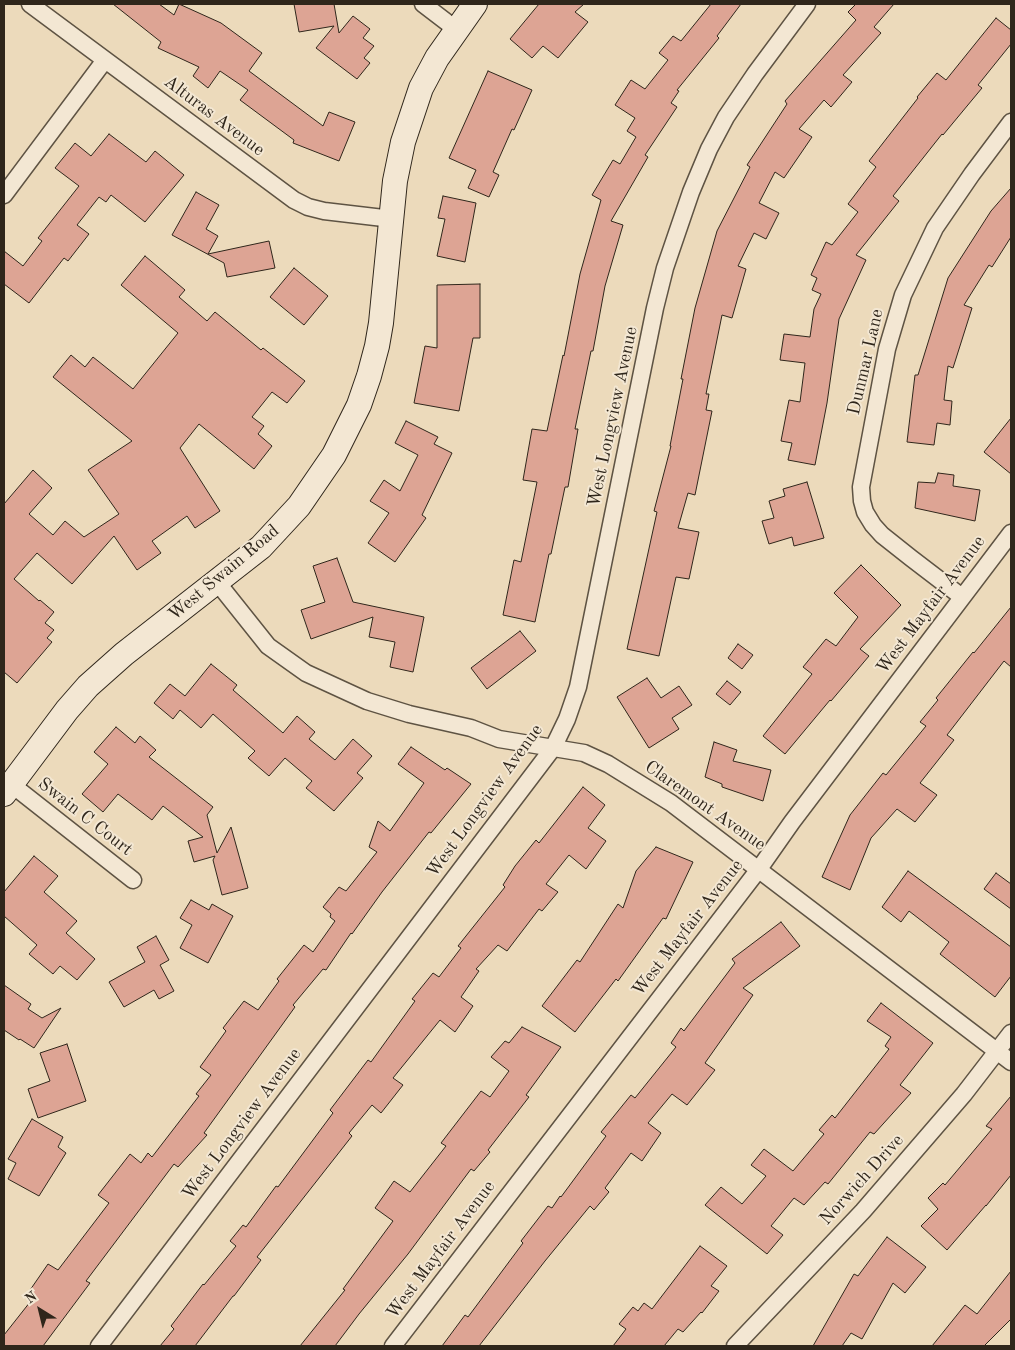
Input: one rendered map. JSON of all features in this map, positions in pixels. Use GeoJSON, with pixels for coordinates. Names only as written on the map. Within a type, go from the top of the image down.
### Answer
{"type":"FeatureCollection","features":[{"type":"Feature","properties":{"kind":"main road","name":"West Swain Road"},"geometry":{"type":"LineString","coordinates":[[7,789],[67,710],[88,686],[124,654],[261,547],[299,506],[334,455],[359,405],[369,376],[378,338],[395,181],[403,142],[421,88],[437,58],[475,4]]}},
{"type":"Feature","properties":{"kind":"street","name":"Alturas Avenue"},"geometry":{"type":"LineString","coordinates":[[30,4],[294,200],[308,207],[324,211],[392,219]]}},
{"type":"Feature","properties":{"kind":"street"},"geometry":{"type":"LineString","coordinates":[[423,4],[457,30]]}},
{"type":"Feature","properties":{"kind":"street","name":"West Longview Avenue"},"geometry":{"type":"LineString","coordinates":[[99,1346],[553,748],[567,719],[578,687],[655,308],[665,268],[690,192],[726,117],[754,74],[807,4]]}},
{"type":"Feature","properties":{"kind":"street"},"geometry":{"type":"LineString","coordinates":[[4,195],[105,60]]}},
{"type":"Feature","properties":{"kind":"street","name":"Dunmar Lane"},"geometry":{"type":"LineString","coordinates":[[962,597],[882,535],[872,525],[865,512],[861,487],[887,349],[903,295],[935,228],[1011,122]]}},
{"type":"Feature","properties":{"kind":"street","name":"West Mayfair Avenue"},"geometry":{"type":"LineString","coordinates":[[393,1346],[759,869],[792,822],[1011,533]]}},
{"type":"Feature","properties":{"kind":"street","name":"Claremont Avenue"},"geometry":{"type":"LineString","coordinates":[[217,582],[268,646],[306,673],[367,701],[409,714],[471,728],[499,739],[584,753],[608,764],[671,802],[1011,1062]]}},
{"type":"Feature","properties":{"kind":"street","name":"Swain C Court"},"geometry":{"type":"LineString","coordinates":[[7,789],[134,880]]}},
{"type":"Feature","properties":{"kind":"street","name":"Norwich Drive"},"geometry":{"type":"LineString","coordinates":[[735,1346],[863,1211],[964,1094],[1011,1033]]}},
{"type":"Feature","properties":{"kind":"building"},"geometry":{"type":"Polygon","coordinates":[[[113,4],[159,4],[174,15],[179,4],[221,23],[262,53],[249,71],[323,126],[329,112],[355,122],[339,161],[293,143],[294,140],[240,100],[248,90],[220,71],[208,88],[193,76],[199,67],[158,48],[161,42],[113,4]]]}},
{"type":"Feature","properties":{"kind":"building"},"geometry":{"type":"Polygon","coordinates":[[[294,4],[334,4],[339,33],[353,16],[370,29],[363,38],[374,46],[364,58],[370,63],[357,79],[316,48],[334,26],[299,32],[294,4]]]}},
{"type":"Feature","properties":{"kind":"building"},"geometry":{"type":"Polygon","coordinates":[[[539,4],[584,4],[575,12],[588,22],[558,58],[543,46],[532,58],[510,39],[539,4]]]}},
{"type":"Feature","properties":{"kind":"building"},"geometry":{"type":"Polygon","coordinates":[[[711,4],[741,4],[717,36],[719,38],[677,90],[679,91],[671,103],[677,107],[645,155],[648,157],[611,221],[623,225],[605,286],[593,351],[591,351],[575,429],[578,429],[568,487],[565,487],[535,622],[503,615],[514,560],[521,562],[537,482],[523,480],[532,429],[547,431],[580,274],[601,200],[592,195],[613,160],[620,164],[636,137],[627,131],[635,118],[615,105],[631,80],[645,89],[668,60],[659,53],[673,36],[681,41],[711,4]]]}},
{"type":"Feature","properties":{"kind":"building"},"geometry":{"type":"Polygon","coordinates":[[[856,4],[894,4],[874,27],[881,33],[843,75],[852,82],[831,107],[824,100],[799,129],[812,137],[784,178],[775,172],[759,203],[779,213],[766,239],[754,233],[738,266],[746,269],[732,318],[722,315],[706,394],[709,394],[706,410],[712,411],[695,495],[688,493],[678,528],[699,532],[689,579],[676,577],[659,656],[627,649],[657,512],[654,511],[671,446],[683,379],[681,379],[695,308],[717,231],[750,167],[747,165],[787,104],[785,101],[856,20],[848,12],[856,4]]]}},
{"type":"Feature","properties":{"kind":"building"},"geometry":{"type":"Polygon","coordinates":[[[996,18],[1011,30],[1011,44],[978,85],[982,88],[942,134],[893,196],[899,201],[856,255],[866,260],[839,319],[827,403],[815,465],[788,460],[792,443],[781,441],[789,400],[800,402],[805,363],[780,360],[784,334],[810,337],[814,309],[821,294],[812,290],[817,278],[811,275],[826,242],[832,245],[858,212],[848,204],[876,167],[869,161],[917,97],[937,73],[946,80],[996,18]]]}},
{"type":"Feature","properties":{"kind":"building"},"geometry":{"type":"Polygon","coordinates":[[[488,71],[532,90],[493,172],[499,175],[489,197],[468,188],[476,170],[449,158],[488,71]]]}},
{"type":"Feature","properties":{"kind":"building"},"geometry":{"type":"Polygon","coordinates":[[[109,134],[146,162],[155,151],[184,175],[145,222],[111,195],[106,202],[99,197],[77,225],[89,234],[68,261],[64,258],[29,303],[4,284],[4,251],[23,266],[42,241],[38,238],[79,186],[55,168],[75,143],[91,156],[109,134]]]}},
{"type":"Feature","properties":{"kind":"building"},"geometry":{"type":"Polygon","coordinates":[[[1011,188],[1011,237],[992,267],[989,265],[964,305],[972,308],[953,368],[948,366],[944,400],[952,401],[950,425],[937,423],[934,445],[907,442],[915,375],[918,375],[948,278],[991,211],[1011,188]]]}},
{"type":"Feature","properties":{"kind":"building"},"geometry":{"type":"Polygon","coordinates":[[[196,192],[219,205],[206,229],[218,236],[208,254],[269,241],[275,268],[227,277],[224,263],[172,235],[196,192]]]}},
{"type":"Feature","properties":{"kind":"building"},"geometry":{"type":"Polygon","coordinates":[[[443,196],[476,203],[465,262],[437,256],[445,219],[438,218],[443,196]]]}},
{"type":"Feature","properties":{"kind":"building"},"geometry":{"type":"Polygon","coordinates":[[[145,256],[185,290],[179,297],[207,321],[215,312],[261,350],[263,348],[305,381],[287,403],[272,392],[252,417],[264,426],[258,434],[272,446],[254,469],[199,424],[180,448],[220,511],[195,528],[187,516],[152,541],[161,553],[137,570],[114,536],[72,584],[37,553],[14,579],[54,612],[45,623],[54,630],[47,638],[52,642],[17,683],[4,672],[4,504],[33,470],[52,488],[29,514],[53,535],[65,521],[84,537],[119,514],[88,470],[132,441],[53,377],[71,355],[85,367],[93,357],[133,389],[178,333],[121,285],[145,256]]]}},
{"type":"Feature","properties":{"kind":"building"},"geometry":{"type":"Polygon","coordinates":[[[294,268],[328,296],[304,325],[270,297],[294,268]]]}},
{"type":"Feature","properties":{"kind":"building"},"geometry":{"type":"Polygon","coordinates":[[[480,284],[480,338],[473,338],[459,411],[414,403],[425,346],[437,348],[437,285],[480,284]]]}},
{"type":"Feature","properties":{"kind":"building"},"geometry":{"type":"Polygon","coordinates":[[[1011,418],[1011,474],[984,452],[1011,418]]]}},
{"type":"Feature","properties":{"kind":"building"},"geometry":{"type":"Polygon","coordinates":[[[406,421],[438,437],[434,444],[452,453],[422,515],[426,518],[395,562],[368,543],[389,513],[370,501],[384,480],[400,491],[418,455],[395,443],[406,421]]]}},
{"type":"Feature","properties":{"kind":"building"},"geometry":{"type":"Polygon","coordinates":[[[938,473],[954,475],[953,486],[980,490],[975,521],[915,508],[918,482],[935,483],[938,473]]]}},
{"type":"Feature","properties":{"kind":"building"},"geometry":{"type":"Polygon","coordinates":[[[807,482],[824,538],[794,546],[792,537],[769,544],[762,521],[774,518],[769,501],[785,496],[783,489],[807,482]]]}},
{"type":"Feature","properties":{"kind":"building"},"geometry":{"type":"Polygon","coordinates":[[[337,558],[353,602],[424,617],[413,672],[390,667],[395,642],[369,637],[373,617],[311,639],[301,610],[325,602],[313,566],[337,558]]]}},
{"type":"Feature","properties":{"kind":"building"},"geometry":{"type":"Polygon","coordinates":[[[861,565],[901,605],[860,649],[869,656],[785,754],[763,736],[812,674],[803,667],[826,639],[836,646],[858,617],[834,593],[861,565]]]}},
{"type":"Feature","properties":{"kind":"building"},"geometry":{"type":"Polygon","coordinates":[[[1011,607],[1011,667],[1004,661],[947,735],[954,740],[920,783],[937,795],[915,822],[897,809],[871,838],[850,890],[822,877],[850,815],[883,773],[886,775],[926,726],[920,722],[938,700],[936,698],[1011,607]]]}},
{"type":"Feature","properties":{"kind":"building"},"geometry":{"type":"Polygon","coordinates":[[[520,631],[536,651],[487,689],[471,668],[520,631]]]}},
{"type":"Feature","properties":{"kind":"building"},"geometry":{"type":"Polygon","coordinates":[[[738,644],[753,655],[742,669],[728,658],[738,644]]]}},
{"type":"Feature","properties":{"kind":"building"},"geometry":{"type":"Polygon","coordinates":[[[211,664],[237,685],[233,690],[283,733],[297,716],[315,732],[309,739],[335,760],[353,739],[372,756],[357,773],[363,778],[334,811],[306,788],[312,781],[285,758],[269,776],[248,758],[255,751],[213,714],[201,728],[180,710],[173,719],[154,703],[170,684],[185,696],[211,664]]]}},
{"type":"Feature","properties":{"kind":"building"},"geometry":{"type":"Polygon","coordinates":[[[647,678],[661,698],[679,686],[692,705],[672,718],[679,729],[649,748],[617,697],[647,678]]]}},
{"type":"Feature","properties":{"kind":"building"},"geometry":{"type":"Polygon","coordinates":[[[727,681],[741,692],[730,705],[716,694],[727,681]]]}},
{"type":"Feature","properties":{"kind":"building"},"geometry":{"type":"Polygon","coordinates":[[[116,727],[135,743],[140,736],[156,750],[149,757],[213,807],[207,815],[217,853],[231,827],[248,888],[222,895],[213,860],[215,856],[194,862],[188,841],[203,837],[163,806],[152,820],[118,794],[103,812],[82,794],[108,764],[94,752],[116,727]]]}},
{"type":"Feature","properties":{"kind":"building"},"geometry":{"type":"Polygon","coordinates":[[[714,742],[737,750],[733,761],[771,770],[763,801],[722,787],[722,784],[705,777],[714,742]]]}},
{"type":"Feature","properties":{"kind":"building"},"geometry":{"type":"Polygon","coordinates":[[[411,747],[445,770],[447,768],[471,784],[431,833],[429,832],[382,892],[326,970],[323,969],[293,1005],[295,1007],[204,1133],[207,1135],[178,1167],[174,1164],[86,1281],[90,1283],[43,1346],[4,1346],[4,1335],[34,1297],[28,1293],[48,1264],[58,1270],[109,1203],[98,1195],[130,1154],[141,1163],[148,1153],[152,1157],[199,1096],[196,1094],[211,1075],[200,1067],[226,1031],[223,1028],[244,1001],[258,1010],[279,981],[277,979],[304,945],[313,952],[335,921],[330,917],[331,914],[323,907],[339,887],[346,891],[377,852],[369,847],[378,821],[390,831],[424,783],[398,764],[411,747]]]}},
{"type":"Feature","properties":{"kind":"building"},"geometry":{"type":"Polygon","coordinates":[[[583,787],[605,805],[588,828],[606,841],[586,869],[569,855],[546,884],[558,892],[542,911],[539,909],[507,951],[498,945],[476,969],[479,971],[461,997],[473,1006],[455,1032],[440,1020],[393,1078],[403,1085],[381,1113],[372,1105],[349,1133],[352,1136],[257,1257],[261,1260],[195,1346],[160,1346],[174,1329],[171,1326],[203,1284],[236,1246],[230,1241],[243,1225],[246,1227],[276,1186],[278,1187],[333,1113],[330,1110],[368,1060],[371,1062],[415,1001],[412,999],[433,973],[439,977],[461,948],[458,946],[505,887],[503,885],[515,866],[536,840],[539,843],[583,787]]]}},
{"type":"Feature","properties":{"kind":"building"},"geometry":{"type":"Polygon","coordinates":[[[656,847],[693,862],[666,919],[663,918],[618,981],[616,979],[575,1032],[542,1006],[577,960],[580,962],[618,904],[623,908],[636,871],[656,847]]]}},
{"type":"Feature","properties":{"kind":"building"},"geometry":{"type":"Polygon","coordinates":[[[34,856],[58,876],[44,892],[77,921],[66,933],[95,959],[77,980],[60,966],[53,974],[29,954],[37,945],[4,916],[4,892],[34,856]]]}},
{"type":"Feature","properties":{"kind":"building"},"geometry":{"type":"Polygon","coordinates":[[[908,871],[1011,947],[1011,976],[995,997],[940,954],[949,942],[909,911],[901,922],[882,907],[908,871]]]}},
{"type":"Feature","properties":{"kind":"building"},"geometry":{"type":"Polygon","coordinates":[[[996,873],[1011,884],[1011,909],[984,889],[996,873]]]}},
{"type":"Feature","properties":{"kind":"building"},"geometry":{"type":"Polygon","coordinates":[[[191,900],[209,910],[212,904],[233,916],[208,963],[180,948],[192,925],[180,918],[191,900]]]}},
{"type":"Feature","properties":{"kind":"building"},"geometry":{"type":"Polygon","coordinates":[[[781,922],[800,946],[743,988],[753,995],[705,1063],[715,1070],[687,1105],[672,1094],[648,1123],[661,1133],[642,1161],[631,1153],[605,1188],[609,1192],[594,1210],[590,1206],[479,1346],[442,1346],[465,1315],[468,1317],[548,1206],[552,1208],[561,1197],[606,1136],[601,1132],[631,1095],[635,1098],[676,1047],[671,1043],[681,1028],[684,1031],[735,963],[732,959],[781,922]]]}},
{"type":"Feature","properties":{"kind":"building"},"geometry":{"type":"Polygon","coordinates":[[[156,936],[169,960],[160,965],[174,991],[159,999],[154,990],[124,1007],[109,982],[145,962],[137,947],[156,936]]]}},
{"type":"Feature","properties":{"kind":"building"},"geometry":{"type":"Polygon","coordinates":[[[4,985],[31,1004],[28,1009],[42,1018],[61,1008],[34,1048],[4,1030],[4,985]]]}},
{"type":"Feature","properties":{"kind":"building"},"geometry":{"type":"Polygon","coordinates":[[[881,1003],[933,1043],[900,1085],[911,1093],[874,1134],[870,1132],[828,1184],[825,1182],[804,1205],[794,1198],[771,1226],[783,1235],[767,1254],[705,1205],[721,1187],[742,1204],[766,1176],[751,1165],[764,1149],[793,1171],[824,1134],[819,1130],[832,1115],[835,1118],[889,1049],[885,1046],[891,1037],[867,1021],[881,1003]]]}},
{"type":"Feature","properties":{"kind":"building"},"geometry":{"type":"Polygon","coordinates":[[[522,1027],[561,1047],[526,1095],[529,1097],[488,1150],[490,1152],[474,1171],[471,1169],[408,1254],[335,1346],[300,1346],[345,1290],[343,1289],[393,1221],[375,1208],[394,1181],[410,1192],[446,1146],[441,1143],[481,1091],[490,1097],[509,1071],[491,1057],[505,1041],[509,1043],[522,1027]]]}},
{"type":"Feature","properties":{"kind":"building"},"geometry":{"type":"Polygon","coordinates":[[[67,1044],[86,1101],[38,1118],[28,1089],[50,1081],[40,1053],[67,1044]]]}},
{"type":"Feature","properties":{"kind":"building"},"geometry":{"type":"Polygon","coordinates":[[[1011,1096],[1011,1175],[947,1250],[921,1226],[938,1209],[928,1198],[943,1183],[945,1185],[992,1129],[986,1126],[1011,1096]]]}},
{"type":"Feature","properties":{"kind":"building"},"geometry":{"type":"Polygon","coordinates":[[[32,1119],[63,1137],[58,1147],[66,1153],[39,1196],[8,1179],[16,1163],[8,1159],[32,1119]]]}},
{"type":"Feature","properties":{"kind":"building"},"geometry":{"type":"Polygon","coordinates":[[[887,1237],[926,1267],[905,1293],[893,1283],[862,1339],[851,1333],[842,1346],[813,1346],[854,1274],[858,1276],[887,1237]]]}},
{"type":"Feature","properties":{"kind":"building"},"geometry":{"type":"Polygon","coordinates":[[[700,1246],[727,1266],[711,1286],[719,1291],[702,1313],[683,1332],[678,1329],[664,1346],[613,1346],[626,1329],[619,1324],[633,1307],[638,1311],[644,1303],[652,1309],[700,1246]]]}},
{"type":"Feature","properties":{"kind":"building"},"geometry":{"type":"Polygon","coordinates":[[[1011,1271],[1011,1319],[984,1346],[932,1346],[965,1305],[977,1314],[1011,1271]]]}}]}
